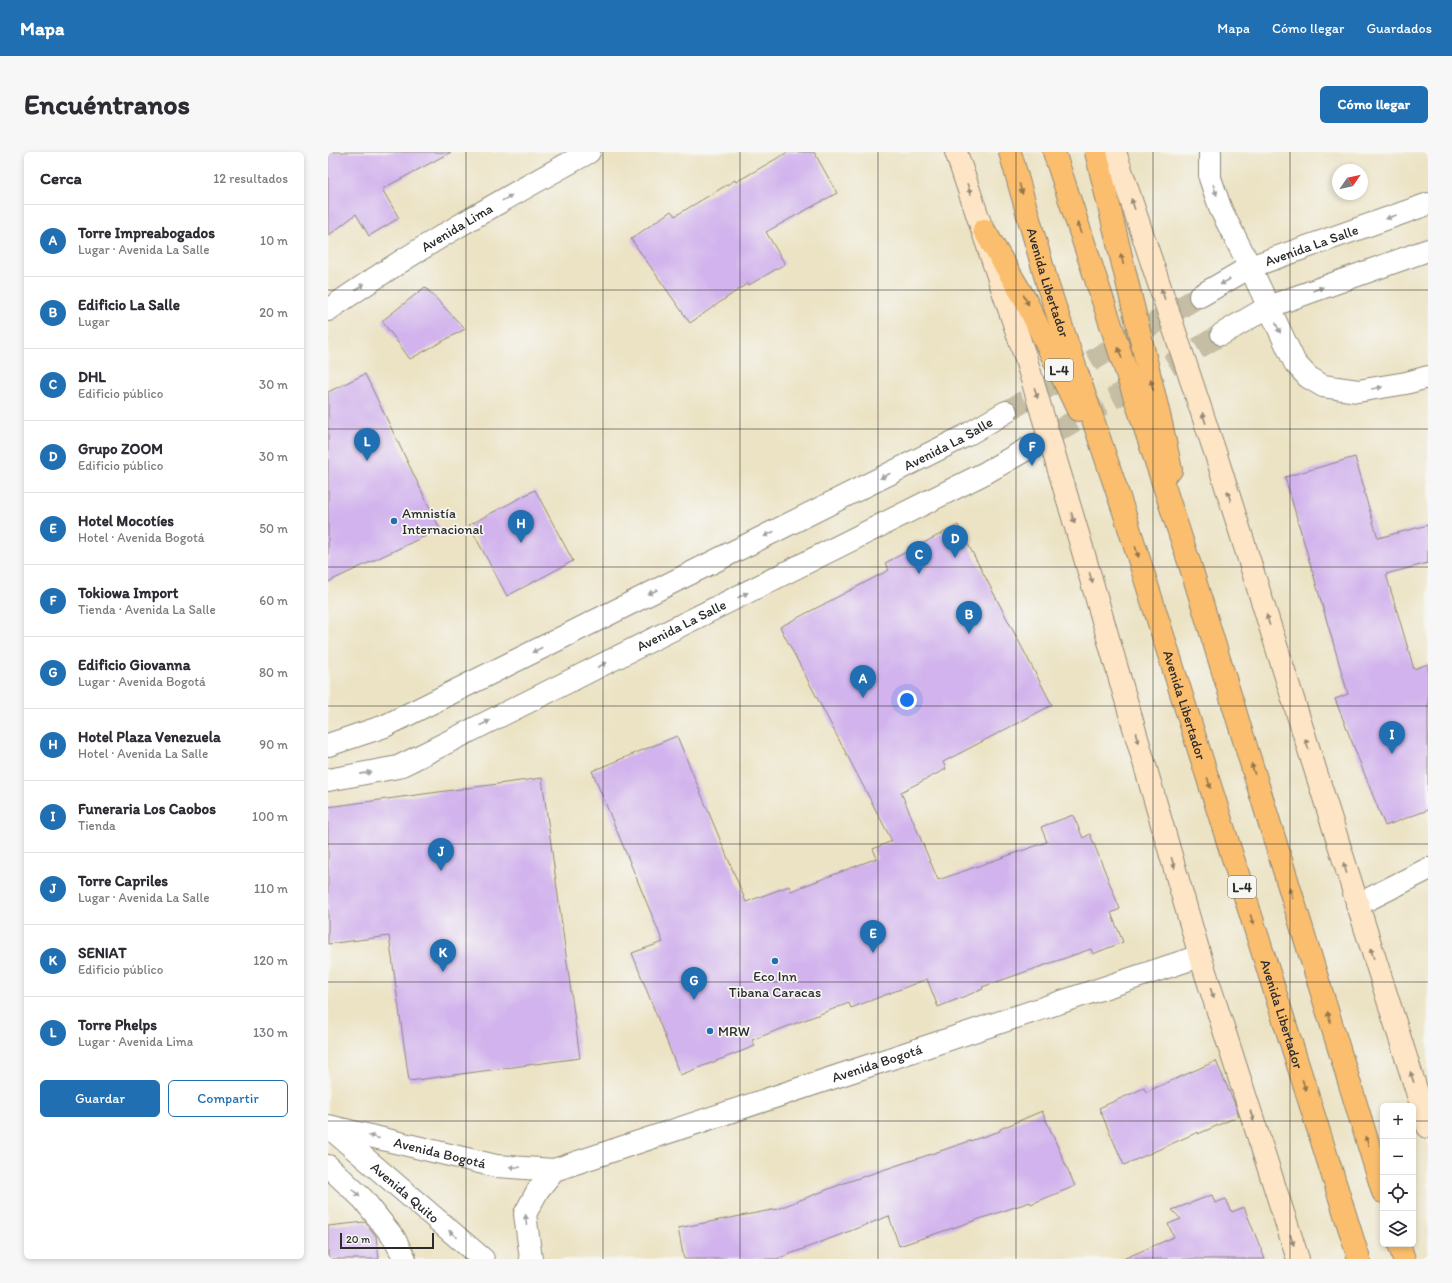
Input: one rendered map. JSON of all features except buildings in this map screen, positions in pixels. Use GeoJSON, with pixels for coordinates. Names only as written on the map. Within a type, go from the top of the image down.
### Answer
{"type":"FeatureCollection","features":[{"type":"Feature","properties":{"kind":"main road","name":"L-4"},"geometry":{"type":"LineString","coordinates":[[956,152],[984,230],[1025,356],[1200,956],[1298,1259]]}},
{"type":"Feature","properties":{"kind":"main road","name":"Avenida Libertador"},"geometry":{"type":"LineString","coordinates":[[1010,152],[1048,286],[1125,515],[1359,1259]]}},
{"type":"Feature","properties":{"kind":"main road"},"geometry":{"type":"LineString","coordinates":[[1054,152],[1192,571],[1380,1182]]}},
{"type":"Feature","properties":{"kind":"main road"},"geometry":{"type":"LineString","coordinates":[[1096,152],[1161,423],[1192,571]]}},
{"type":"Feature","properties":{"kind":"main road"},"geometry":{"type":"LineString","coordinates":[[1115,152],[1216,455],[1428,1127]]}},
{"type":"Feature","properties":{"kind":"main road","name":"L-4"},"geometry":{"type":"LineString","coordinates":[[984,230],[1026,299],[1125,515]]}},
{"type":"Feature","properties":{"kind":"main road"},"geometry":{"type":"LineString","coordinates":[[1400,1247],[1404,1259]]}},
{"type":"Feature","properties":{"kind":"street","name":"Avenida Lima"},"geometry":{"type":"LineString","coordinates":[[328,310],[375,277],[478,214],[589,152]]}},
{"type":"Feature","properties":{"kind":"street"},"geometry":{"type":"LineString","coordinates":[[1210,152],[1210,178],[1221,210],[1250,267],[1295,363],[1308,377],[1323,386],[1358,391],[1406,383],[1428,377]]}},
{"type":"Feature","properties":{"kind":"street","name":"Avenida La Salle"},"geometry":{"type":"LineString","coordinates":[[1200,296],[1250,267],[1428,204]]}},
{"type":"Feature","properties":{"kind":"street"},"geometry":{"type":"LineString","coordinates":[[1222,334],[1268,307],[1428,250]]}},
{"type":"Feature","properties":{"kind":"street","name":"Avenida La Salle"},"geometry":{"type":"LineString","coordinates":[[328,745],[385,726],[965,436],[1006,412]]}},
{"type":"Feature","properties":{"kind":"street","name":"Avenida La Salle"},"geometry":{"type":"LineString","coordinates":[[328,780],[398,767],[978,477],[1027,449]]}},
{"type":"Feature","properties":{"kind":"street"},"geometry":{"type":"LineString","coordinates":[[1357,905],[1428,869]]}},
{"type":"Feature","properties":{"kind":"street","name":"Avenida Bogotá"},"geometry":{"type":"LineString","coordinates":[[328,1126],[496,1166],[554,1170],[1200,956]]}},
{"type":"Feature","properties":{"kind":"street","name":"Avenida Quito"},"geometry":{"type":"LineString","coordinates":[[328,1126],[483,1259]]}},
{"type":"Feature","properties":{"kind":"street"},"geometry":{"type":"LineString","coordinates":[[328,1166],[362,1199],[394,1238],[405,1259]]}},
{"type":"Feature","properties":{"kind":"street"},"geometry":{"type":"LineString","coordinates":[[531,1259],[525,1214],[538,1190],[554,1170]]}},
{"type":"Feature","properties":{"kind":"tunnel"},"geometry":{"type":"LineString","coordinates":[[1006,412],[1200,296]]}},
{"type":"Feature","properties":{"kind":"tunnel"},"geometry":{"type":"LineString","coordinates":[[1027,449],[1222,334]]}},
{"type":"Feature","properties":{"kind":"place","name":"Torre Phelps"},"geometry":{"type":"Point","coordinates":[367,461]}},
{"type":"Feature","properties":{"kind":"place","name":"Tokiowa Import"},"geometry":{"type":"Point","coordinates":[1032,466]}},
{"type":"Feature","properties":{"kind":"place","name":"Amnistía Internacional"},"geometry":{"type":"Point","coordinates":[394,521]}},
{"type":"Feature","properties":{"kind":"place","name":"Hotel Plaza Venezuela"},"geometry":{"type":"Point","coordinates":[521,543]}},
{"type":"Feature","properties":{"kind":"place","name":"Grupo ZOOM"},"geometry":{"type":"Point","coordinates":[955,558]}},
{"type":"Feature","properties":{"kind":"place","name":"DHL"},"geometry":{"type":"Point","coordinates":[919,574]}},
{"type":"Feature","properties":{"kind":"place","name":"Edificio La Salle"},"geometry":{"type":"Point","coordinates":[969,634]}},
{"type":"Feature","properties":{"kind":"place","name":"Torre Impreabogados"},"geometry":{"type":"Point","coordinates":[863,698]}},
{"type":"Feature","properties":{"kind":"place","name":"Funeraria Los Caobos"},"geometry":{"type":"Point","coordinates":[1392,754]}},
{"type":"Feature","properties":{"kind":"place","name":"Torre Capriles"},"geometry":{"type":"Point","coordinates":[441,871]}},
{"type":"Feature","properties":{"kind":"place","name":"Hotel Mocotíes"},"geometry":{"type":"Point","coordinates":[873,953]}},
{"type":"Feature","properties":{"kind":"place","name":"Eco Inn Tibana Caracas"},"geometry":{"type":"Point","coordinates":[775,961]}},
{"type":"Feature","properties":{"kind":"place","name":"SENIAT"},"geometry":{"type":"Point","coordinates":[443,972]}},
{"type":"Feature","properties":{"kind":"place","name":"Edificio Giovanna"},"geometry":{"type":"Point","coordinates":[694,1000]}},
{"type":"Feature","properties":{"kind":"place","name":"MRW"},"geometry":{"type":"Point","coordinates":[710,1031]}}]}
